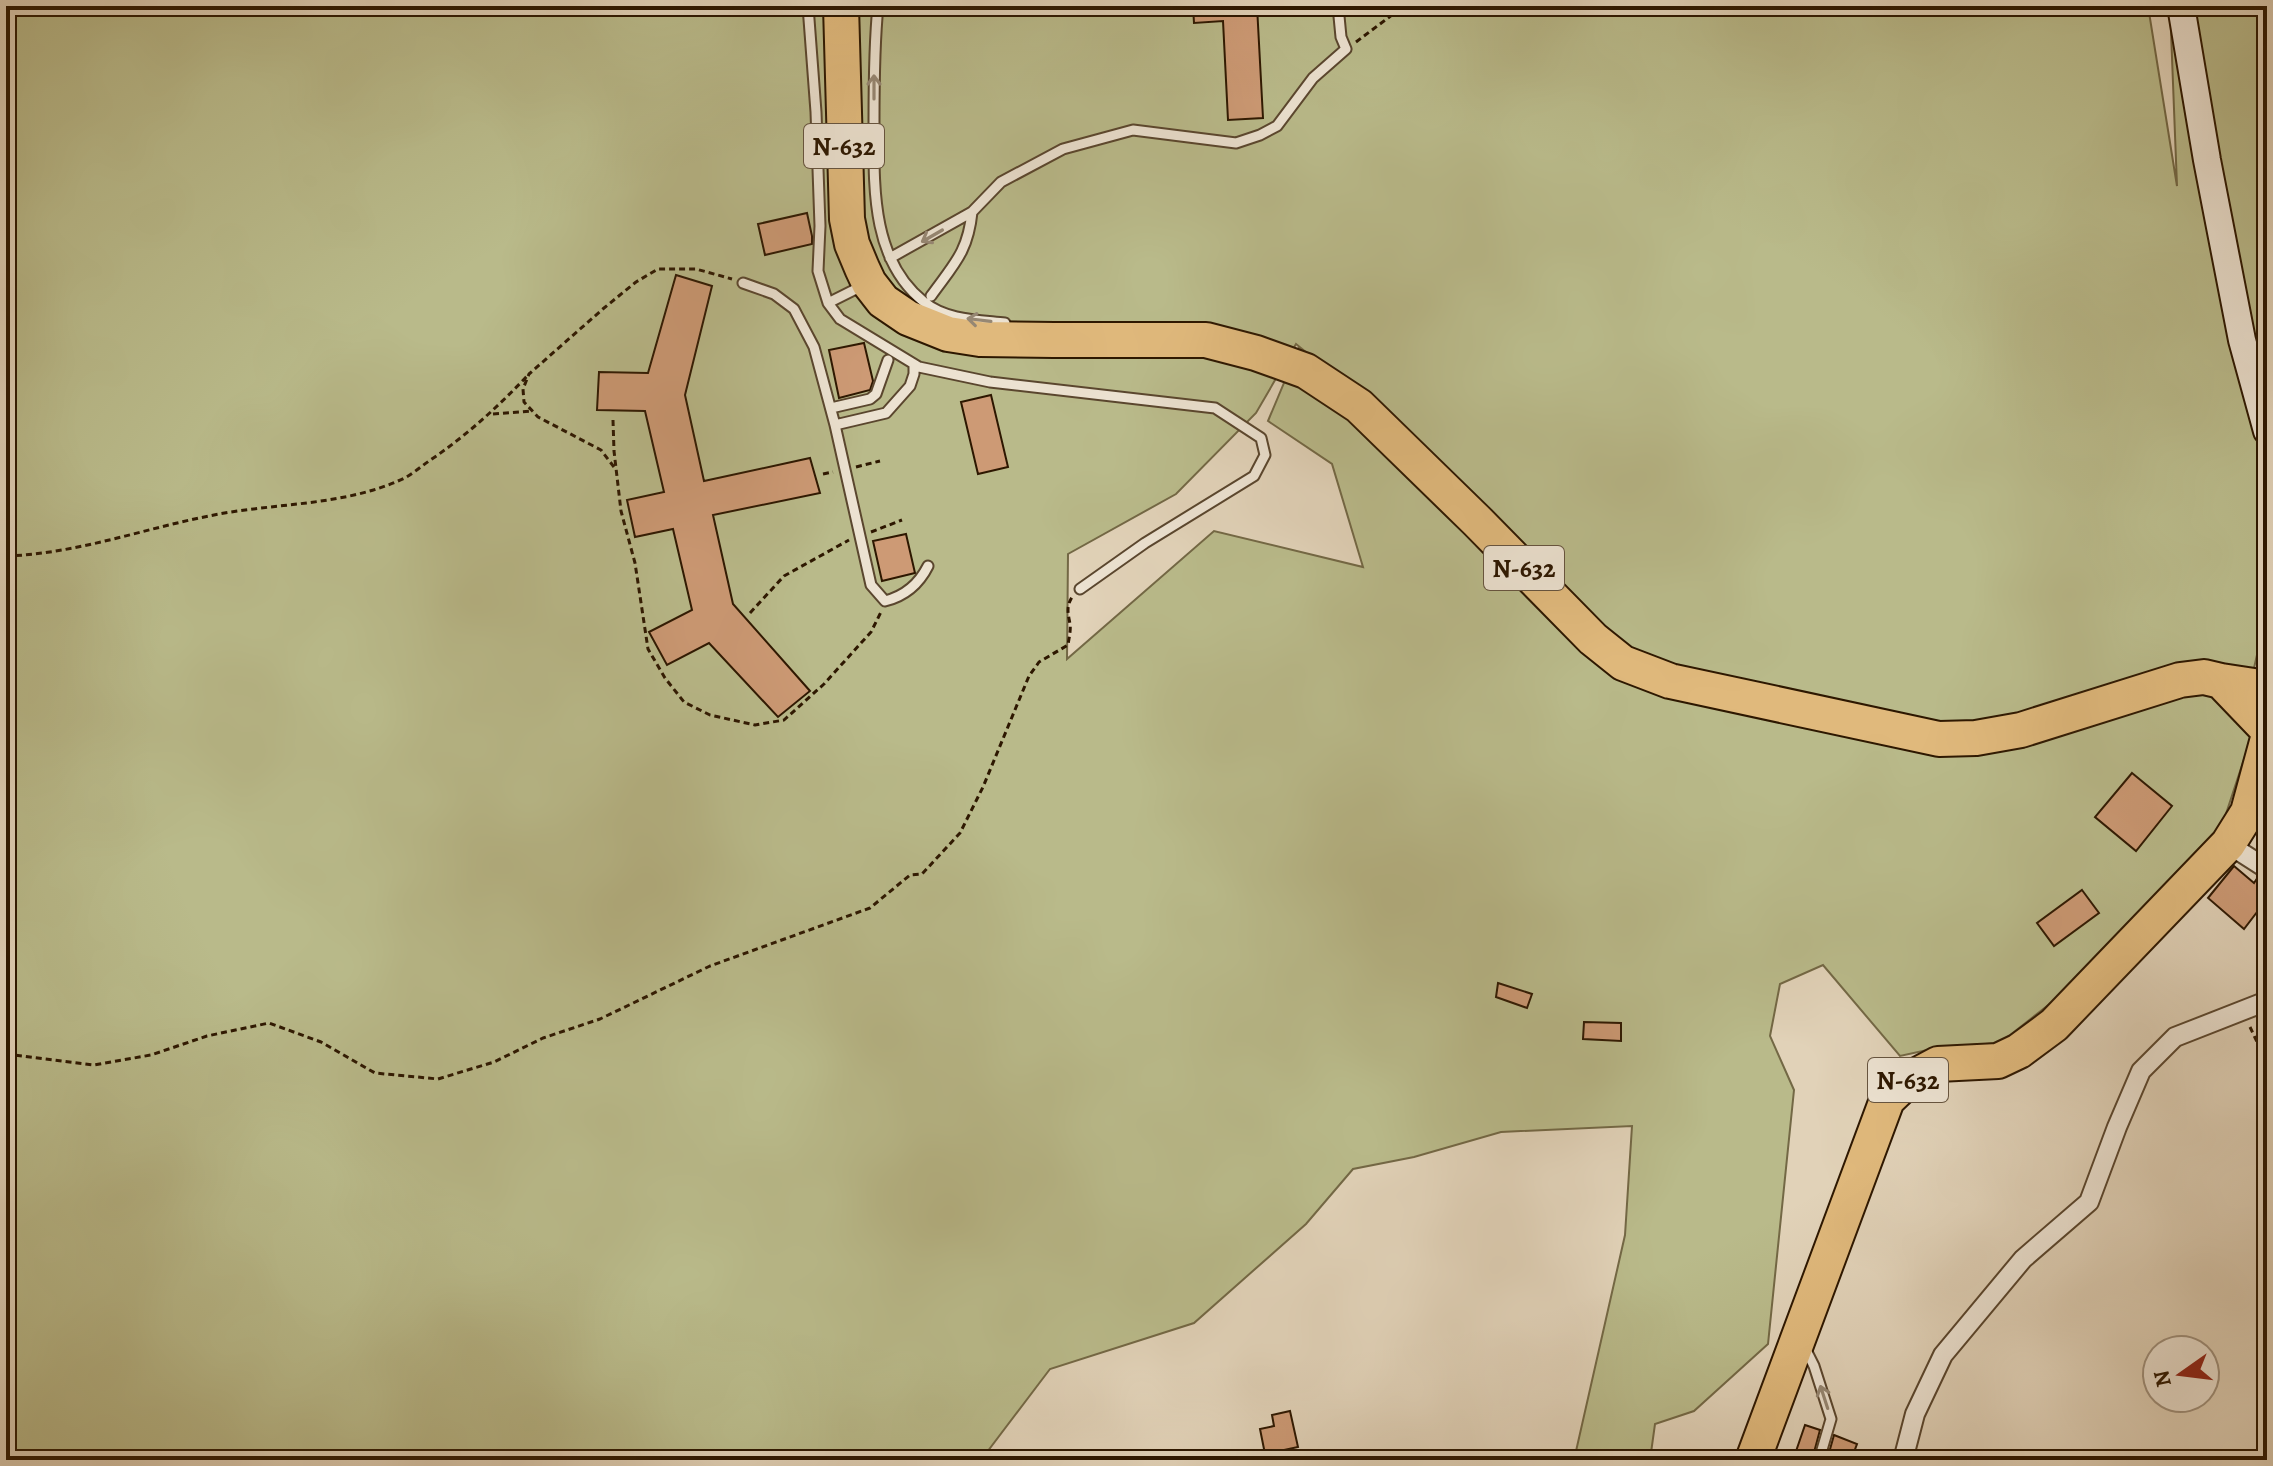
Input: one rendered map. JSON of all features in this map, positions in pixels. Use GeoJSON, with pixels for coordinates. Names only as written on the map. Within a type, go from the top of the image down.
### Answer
{"type":"FeatureCollection","features":[{"type":"Feature","properties":{"kind":"highway","name":"N-632"},"geometry":{"type":"LineString","coordinates":[[841,6],[847,219],[852,244],[880,270],[883,301],[925,327],[980,339],[1206,340],[1306,371],[1359,406],[1593,639],[1623,663],[1670,681],[1939,739],[1976,738],[2021,730],[2180,680],[2204,677],[2221,681]]}},
{"type":"Feature","properties":{"kind":"highway"},"geometry":{"type":"LineString","coordinates":[[2221,681],[2267,688]]}},
{"type":"Feature","properties":{"kind":"highway"},"geometry":{"type":"LineString","coordinates":[[2221,681],[2267,729]]}},
{"type":"Feature","properties":{"kind":"highway"},"geometry":{"type":"LineString","coordinates":[[2258,805],[2267,742]]}},
{"type":"Feature","properties":{"kind":"highway","name":"N-632"},"geometry":{"type":"LineString","coordinates":[[1753,1460],[1887,1100],[1921,1071],[1938,1064],[1998,1061],[2019,1051],[2054,1025],[2228,844],[2258,805]]}},
{"type":"Feature","properties":{"kind":"street"},"geometry":{"type":"LineString","coordinates":[[2181,6],[2242,340],[2267,431]]}},
{"type":"Feature","properties":{"kind":"street"},"geometry":{"type":"LineString","coordinates":[[2228,844],[2267,869]]}},
{"type":"Feature","properties":{"kind":"street"},"geometry":{"type":"LineString","coordinates":[[1903,1460],[1915,1414],[1943,1355],[2023,1259],[2089,1202],[2141,1071],[2175,1037],[2267,1001]]}},
{"type":"Feature","properties":{"kind":"lane"},"geometry":{"type":"LineString","coordinates":[[808,6],[817,126],[818,271],[828,303],[840,319],[914,364],[990,382],[1215,408],[1261,438],[1265,455],[1254,476],[1145,543],[1080,589]]}},
{"type":"Feature","properties":{"kind":"lane"},"geometry":{"type":"LineString","coordinates":[[878,6],[874,43],[874,189],[883,241],[880,270]]}},
{"type":"Feature","properties":{"kind":"lane"},"geometry":{"type":"LineString","coordinates":[[828,303],[972,212],[1001,182],[1063,149],[1133,130],[1236,143],[1277,126],[1313,78],[1346,49],[1341,37],[1338,6]]}},
{"type":"Feature","properties":{"kind":"lane"},"geometry":{"type":"LineString","coordinates":[[931,296],[964,250],[972,212]]}},
{"type":"Feature","properties":{"kind":"lane"},"geometry":{"type":"LineString","coordinates":[[743,283],[774,294],[794,309],[814,347],[871,585],[885,601],[897,598],[921,580],[928,566]]}},
{"type":"Feature","properties":{"kind":"lane"},"geometry":{"type":"LineString","coordinates":[[831,408],[870,399],[876,394],[888,360]]}},
{"type":"Feature","properties":{"kind":"lane"},"geometry":{"type":"LineString","coordinates":[[835,425],[886,413],[910,386],[914,364]]}},
{"type":"Feature","properties":{"kind":"lane"},"geometry":{"type":"LineString","coordinates":[[1800,1335],[1814,1366],[1831,1419],[1819,1460]]}},
{"type":"Feature","properties":{"kind":"path"},"geometry":{"type":"LineString","coordinates":[[1346,49],[1404,6]]}},
{"type":"Feature","properties":{"kind":"path"},"geometry":{"type":"LineString","coordinates":[[6,556],[73,548],[215,514],[293,506],[400,481],[457,442],[604,308],[658,269],[696,269],[743,283]]}},
{"type":"Feature","properties":{"kind":"path"},"geometry":{"type":"LineString","coordinates":[[529,374],[523,389],[524,402],[538,417],[601,450],[616,470]]}},
{"type":"Feature","properties":{"kind":"path"},"geometry":{"type":"LineString","coordinates":[[490,414],[533,411]]}},
{"type":"Feature","properties":{"kind":"path"},"geometry":{"type":"LineString","coordinates":[[613,420],[621,511],[635,563],[648,649],[684,702],[710,715],[755,725],[784,720],[824,684],[871,632],[885,601]]}},
{"type":"Feature","properties":{"kind":"path"},"geometry":{"type":"LineString","coordinates":[[750,613],[784,576],[841,544],[902,520]]}},
{"type":"Feature","properties":{"kind":"path"},"geometry":{"type":"LineString","coordinates":[[6,1054],[94,1065],[151,1055],[207,1036],[269,1023],[321,1042],[375,1073],[438,1079],[494,1062],[543,1038],[600,1019],[710,966],[870,908],[910,875],[922,874],[960,833],[983,787],[1029,676],[1039,662],[1068,645],[1071,627],[1067,614],[1069,601],[1080,589]]}},
{"type":"Feature","properties":{"kind":"path"},"geometry":{"type":"LineString","coordinates":[[2241,1010],[2258,1044],[2267,1048]]}},
{"type":"Feature","properties":{"kind":"green space"},"geometry":{"type":"Polygon","coordinates":[[[6,6],[2148,6],[2177,186],[2170,6],[2267,6],[2267,611],[2252,677],[2250,741],[2218,838],[2056,999],[2000,1043],[1941,1047],[1900,1056],[1823,965],[1780,984],[1770,1036],[1794,1090],[1768,1344],[1694,1411],[1655,1424],[1650,1460],[1574,1460],[1625,1235],[1632,1126],[1501,1132],[1414,1157],[1353,1169],[1306,1224],[1194,1323],[1050,1369],[981,1460],[6,1460],[6,6]],[[1296,344],[1256,413],[1176,494],[1068,554],[1067,659],[1214,531],[1363,567],[1332,464],[1268,421],[1299,347],[1355,392],[1296,344]]]}},
{"type":"Feature","properties":{"kind":"building"},"geometry":{"type":"Polygon","coordinates":[[[1193,6],[1257,6],[1263,118],[1228,120],[1223,21],[1194,23],[1193,6]]]}},
{"type":"Feature","properties":{"kind":"building"},"geometry":{"type":"Polygon","coordinates":[[[807,213],[812,244],[765,255],[758,224],[807,213]]]}},
{"type":"Feature","properties":{"kind":"building"},"geometry":{"type":"Polygon","coordinates":[[[676,275],[712,286],[685,395],[704,481],[810,458],[820,493],[713,515],[733,604],[810,691],[778,717],[709,643],[667,665],[649,632],[692,610],[673,529],[635,537],[627,500],[664,492],[645,411],[597,410],[599,372],[648,373],[676,275]]]}},
{"type":"Feature","properties":{"kind":"building"},"geometry":{"type":"Polygon","coordinates":[[[864,343],[873,381],[870,390],[839,398],[829,350],[864,343]]]}},
{"type":"Feature","properties":{"kind":"building"},"geometry":{"type":"Polygon","coordinates":[[[991,395],[1008,467],[978,474],[961,402],[991,395]]]}},
{"type":"Feature","properties":{"kind":"building"},"geometry":{"type":"Polygon","coordinates":[[[906,534],[915,573],[882,581],[873,541],[906,534]]]}},
{"type":"Feature","properties":{"kind":"building"},"geometry":{"type":"Polygon","coordinates":[[[2132,773],[2172,806],[2136,851],[2095,817],[2132,773]]]}},
{"type":"Feature","properties":{"kind":"building"},"geometry":{"type":"Polygon","coordinates":[[[2234,866],[2254,883],[2258,877],[2267,881],[2267,899],[2244,929],[2208,898],[2234,866]]]}},
{"type":"Feature","properties":{"kind":"building"},"geometry":{"type":"Polygon","coordinates":[[[2082,890],[2099,913],[2054,946],[2037,923],[2082,890]]]}},
{"type":"Feature","properties":{"kind":"building"},"geometry":{"type":"Polygon","coordinates":[[[1498,983],[1532,994],[1527,1008],[1496,997],[1498,983]]]}},
{"type":"Feature","properties":{"kind":"building"},"geometry":{"type":"Polygon","coordinates":[[[1584,1022],[1621,1023],[1621,1041],[1583,1039],[1584,1022]]]}},
{"type":"Feature","properties":{"kind":"building"},"geometry":{"type":"Polygon","coordinates":[[[1290,1411],[1298,1447],[1265,1454],[1260,1429],[1274,1426],[1272,1415],[1290,1411]]]}},
{"type":"Feature","properties":{"kind":"building"},"geometry":{"type":"Polygon","coordinates":[[[1805,1425],[1820,1430],[1812,1460],[1793,1460],[1805,1425]]]}},
{"type":"Feature","properties":{"kind":"building"},"geometry":{"type":"Polygon","coordinates":[[[1834,1435],[1857,1444],[1851,1460],[1827,1460],[1834,1435]]]}}]}
